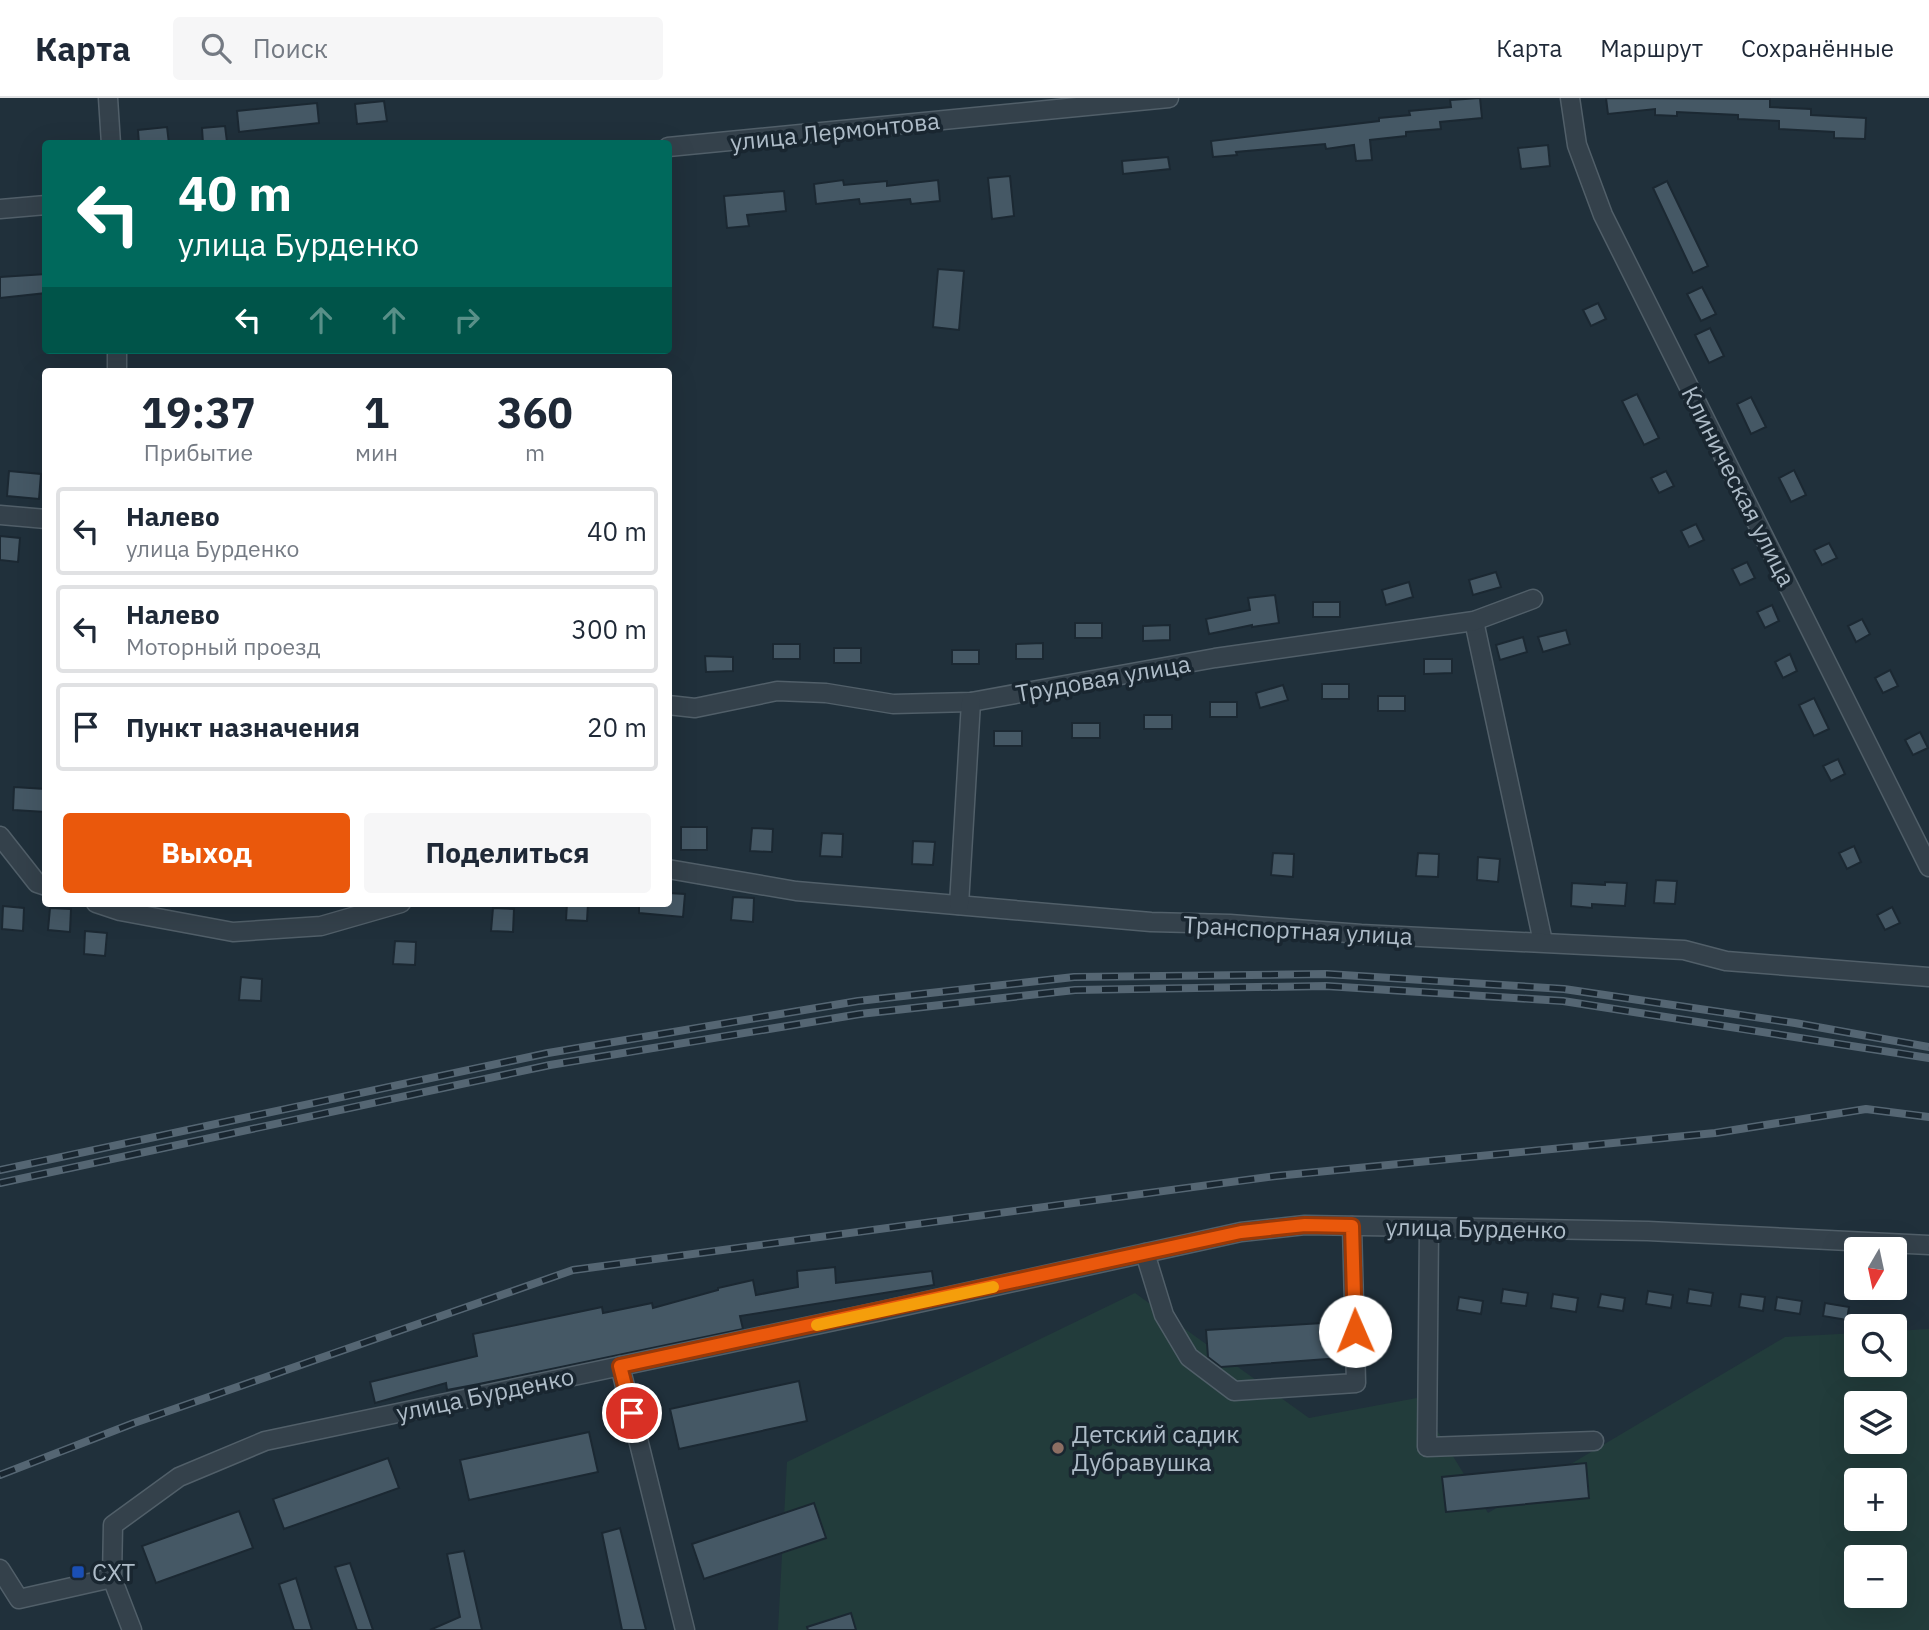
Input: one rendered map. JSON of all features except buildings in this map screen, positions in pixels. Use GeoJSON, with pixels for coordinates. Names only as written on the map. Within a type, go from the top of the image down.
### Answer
{"type":"FeatureCollection","features":[{"type":"Feature","properties":{"kind":"street"},"geometry":{"type":"LineString","coordinates":[[108,98],[111,140]]}},
{"type":"Feature","properties":{"kind":"street","name":"улица Лермонтова"},"geometry":{"type":"LineString","coordinates":[[672,147],[1169,98]]}},
{"type":"Feature","properties":{"kind":"street","name":"Клиническая улица"},"geometry":{"type":"LineString","coordinates":[[1570,98],[1577,145],[1603,215],[1929,867]]}},
{"type":"Feature","properties":{"kind":"street"},"geometry":{"type":"LineString","coordinates":[[0,209],[42,205]]}},
{"type":"Feature","properties":{"kind":"street"},"geometry":{"type":"LineString","coordinates":[[0,516],[42,519]]}},
{"type":"Feature","properties":{"kind":"street","name":"Трудовая улица"},"geometry":{"type":"LineString","coordinates":[[672,705],[695,708],[777,691],[827,693],[893,704],[971,702],[1215,658],[1474,621],[1533,599]]}},
{"type":"Feature","properties":{"kind":"street"},"geometry":{"type":"LineString","coordinates":[[1474,621],[1543,942]]}},
{"type":"Feature","properties":{"kind":"street"},"geometry":{"type":"LineString","coordinates":[[959,905],[971,702]]}},
{"type":"Feature","properties":{"kind":"street"},"geometry":{"type":"LineString","coordinates":[[0,836],[37,883],[42,885]]}},
{"type":"Feature","properties":{"kind":"street","name":"Транспортная улица"},"geometry":{"type":"LineString","coordinates":[[672,870],[796,891],[1151,922],[1230,924],[1361,934],[1684,950],[1726,961],[1929,976]]}},
{"type":"Feature","properties":{"kind":"street"},"geometry":{"type":"LineString","coordinates":[[121,907],[233,932],[321,926],[387,907]]}},
{"type":"Feature","properties":{"kind":"street","name":"улица Бурденко"},"geometry":{"type":"LineString","coordinates":[[112,1578],[113,1525],[179,1477],[265,1441],[1241,1232],[1305,1225],[1648,1231],[1929,1245]]}},
{"type":"Feature","properties":{"kind":"street"},"geometry":{"type":"LineString","coordinates":[[1145,1253],[1164,1315],[1189,1357],[1234,1391],[1356,1383],[1352,1226]]}},
{"type":"Feature","properties":{"kind":"street"},"geometry":{"type":"LineString","coordinates":[[1429,1227],[1427,1447],[1594,1441]]}},
{"type":"Feature","properties":{"kind":"street"},"geometry":{"type":"LineString","coordinates":[[620,1366],[685,1630]]}},
{"type":"Feature","properties":{"kind":"street"},"geometry":{"type":"LineString","coordinates":[[0,1569],[19,1598],[112,1578],[132,1630]]}},
{"type":"Feature","properties":{"kind":"green space"},"geometry":{"type":"Polygon","coordinates":[[[1135,1293],[1309,1418],[1417,1398],[1488,1513],[1785,1337],[1844,1334],[1844,1377],[1907,1377],[1907,1330],[1929,1329],[1929,1630],[778,1630],[787,1462],[1135,1293]]]}},
{"type":"Feature","properties":{"kind":"railway"},"geometry":{"type":"LineString","coordinates":[[0,1170],[548,1053],[858,1001],[1074,977],[1327,974],[1564,989],[1795,1023],[1929,1047]]}},
{"type":"Feature","properties":{"kind":"railway"},"geometry":{"type":"LineString","coordinates":[[0,1183],[550,1065],[860,1014],[1075,990],[1326,986],[1563,1001],[1929,1058]]}},
{"type":"Feature","properties":{"kind":"railway"},"geometry":{"type":"LineString","coordinates":[[0,1475],[134,1423],[573,1270],[1276,1176],[1715,1133],[1866,1109],[1929,1117]]}},
{"type":"Feature","properties":{"kind":"slow traffic"},"geometry":{"type":"LineString","coordinates":[[817,1325],[993,1287]]}},
{"type":"Feature","properties":{"kind":"place","name":"Детский садик Дубравушка"},"geometry":{"type":"Point","coordinates":[1058,1448]}},
{"type":"Feature","properties":{"kind":"place","name":"СХТ"},"geometry":{"type":"Point","coordinates":[78,1572]}},
{"type":"Feature","properties":{"kind":"route"},"geometry":{"type":"LineString","coordinates":[[632,1413],[620,1366],[1241,1232],[1305,1225],[1352,1226],[1355,1331]]}}]}
